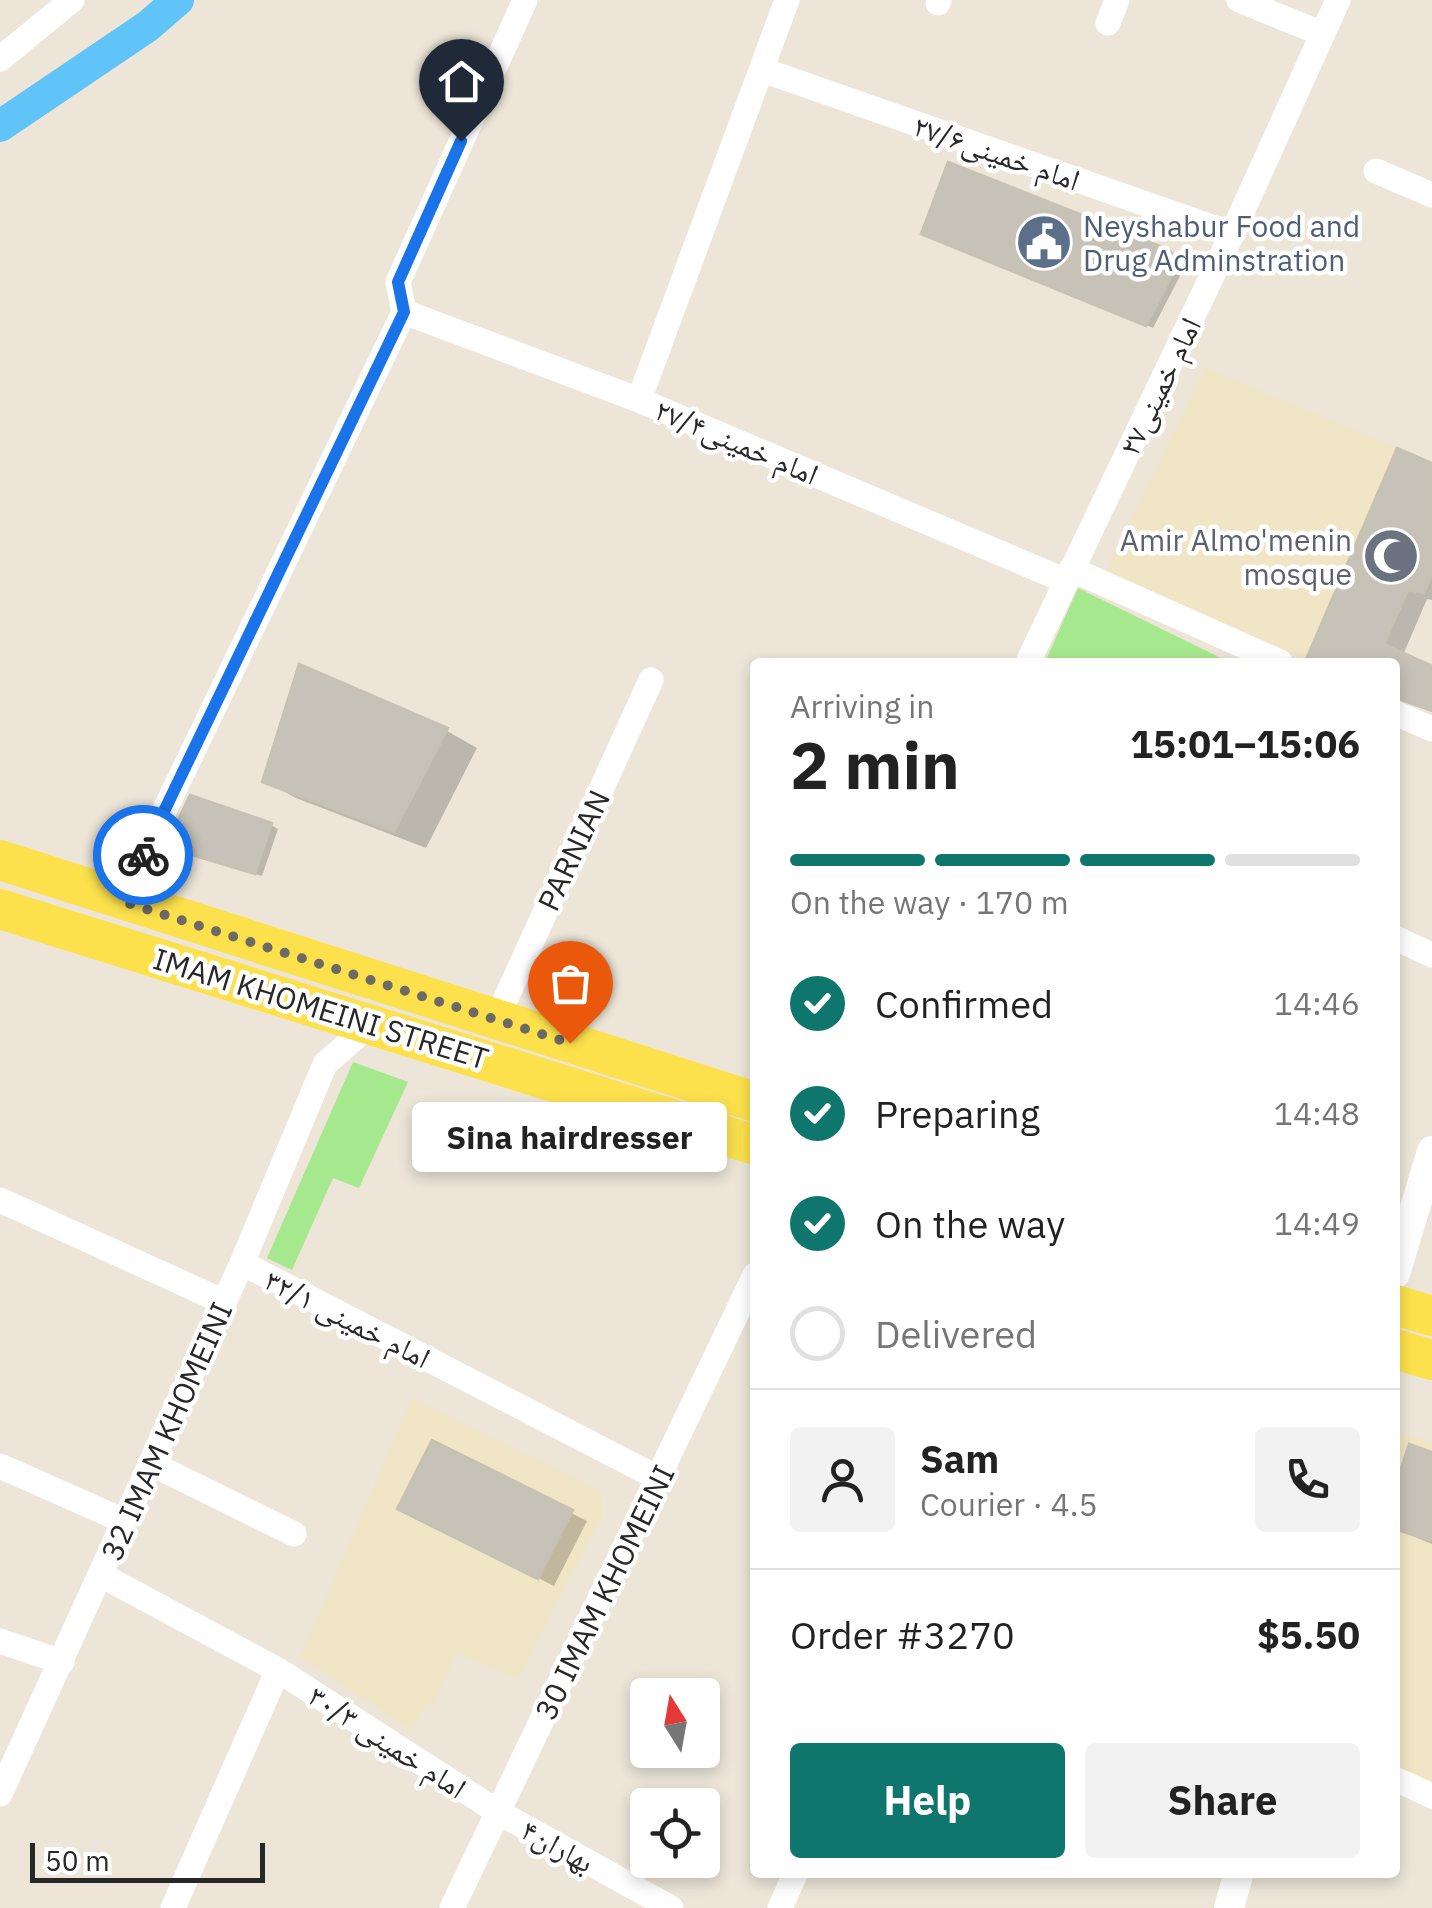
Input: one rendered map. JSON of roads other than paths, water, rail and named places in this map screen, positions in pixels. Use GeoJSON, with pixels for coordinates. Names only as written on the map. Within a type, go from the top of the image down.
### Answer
{"type":"FeatureCollection","features":[{"type":"Feature","properties":{"kind":"main road","name":"IMAM KHOMEINI STREET"},"geometry":{"type":"LineString","coordinates":[[0,860],[750,1100]]}},
{"type":"Feature","properties":{"kind":"main road","name":"IMAM KHOMEINI STREET"},"geometry":{"type":"LineString","coordinates":[[0,909],[750,1143]]}},
{"type":"Feature","properties":{"kind":"main road"},"geometry":{"type":"LineString","coordinates":[[1400,1306],[1432,1316]]}},
{"type":"Feature","properties":{"kind":"main road"},"geometry":{"type":"LineString","coordinates":[[1400,1350],[1432,1360]]}},
{"type":"Feature","properties":{"kind":"street"},"geometry":{"type":"LineString","coordinates":[[0,58],[72,0]]}},
{"type":"Feature","properties":{"kind":"street"},"geometry":{"type":"LineString","coordinates":[[127,903],[144,853],[404,312],[398,282],[524,0]]}},
{"type":"Feature","properties":{"kind":"street"},"geometry":{"type":"LineString","coordinates":[[639,400],[787,0]]}},
{"type":"Feature","properties":{"kind":"street"},"geometry":{"type":"LineString","coordinates":[[1239,0],[1323,34]]}},
{"type":"Feature","properties":{"kind":"street","name":"امام خمینی۲۷"},"geometry":{"type":"LineString","coordinates":[[1030,658],[1232,234],[1338,0]]}},
{"type":"Feature","properties":{"kind":"street","name":"امام خمینی۲۷/۶"},"geometry":{"type":"LineString","coordinates":[[762,70],[1232,234]]}},
{"type":"Feature","properties":{"kind":"street"},"geometry":{"type":"LineString","coordinates":[[1376,171],[1432,196]]}},
{"type":"Feature","properties":{"kind":"street","name":"امام خمینی۲۷/۴"},"geometry":{"type":"LineString","coordinates":[[404,312],[639,400],[1270,658]]}},
{"type":"Feature","properties":{"kind":"street","name":"PARNIAN"},"geometry":{"type":"LineString","coordinates":[[496,1020],[651,680]]}},
{"type":"Feature","properties":{"kind":"street"},"geometry":{"type":"LineString","coordinates":[[1400,715],[1432,729]]}},
{"type":"Feature","properties":{"kind":"street"},"geometry":{"type":"LineString","coordinates":[[1400,940],[1432,956]]}},
{"type":"Feature","properties":{"kind":"street"},"geometry":{"type":"LineString","coordinates":[[314,1005],[325,1064]]}},
{"type":"Feature","properties":{"kind":"street"},"geometry":{"type":"LineString","coordinates":[[325,1064],[372,1023]]}},
{"type":"Feature","properties":{"kind":"street","name":"32 IMAM KHOMEINI"},"geometry":{"type":"LineString","coordinates":[[0,1794],[242,1263],[325,1064]]}},
{"type":"Feature","properties":{"kind":"street"},"geometry":{"type":"LineString","coordinates":[[1400,1257],[1432,1151]]}},
{"type":"Feature","properties":{"kind":"street"},"geometry":{"type":"LineString","coordinates":[[0,1200],[224,1302]]}},
{"type":"Feature","properties":{"kind":"street","name":"امام خمینی ۳۲/۱"},"geometry":{"type":"LineString","coordinates":[[242,1263],[658,1478]]}},
{"type":"Feature","properties":{"kind":"street","name":"30 IMAM KHOMEINI"},"geometry":{"type":"LineString","coordinates":[[452,1908],[750,1285]]}},
{"type":"Feature","properties":{"kind":"street"},"geometry":{"type":"LineString","coordinates":[[152,1464],[294,1534]]}},
{"type":"Feature","properties":{"kind":"street"},"geometry":{"type":"LineString","coordinates":[[0,1466],[124,1521]]}},
{"type":"Feature","properties":{"kind":"street","name":"امام خمینی ۳۰/۳"},"geometry":{"type":"LineString","coordinates":[[101,1576],[278,1670],[498,1812]]}},
{"type":"Feature","properties":{"kind":"street"},"geometry":{"type":"LineString","coordinates":[[0,1641],[62,1662]]}},
{"type":"Feature","properties":{"kind":"street"},"geometry":{"type":"LineString","coordinates":[[173,1908],[278,1670]]}},
{"type":"Feature","properties":{"kind":"street"},"geometry":{"type":"LineString","coordinates":[[1400,1781],[1432,1796]]}},
{"type":"Feature","properties":{"kind":"street","name":"بهاران۴"},"geometry":{"type":"LineString","coordinates":[[498,1812],[671,1908]]}},
{"type":"Feature","properties":{"kind":"street"},"geometry":{"type":"LineString","coordinates":[[780,1908],[793,1878]]}},
{"type":"Feature","properties":{"kind":"street"},"geometry":{"type":"LineString","coordinates":[[1230,1908],[1238,1878]]}},
{"type":"Feature","properties":{"kind":"waterway"},"geometry":{"type":"LineString","coordinates":[[0,126],[148,26],[178,0]]}},
{"type":"Feature","properties":{"kind":"place","name":"Neyshabur Food and Drug Adminstration"},"geometry":{"type":"Point","coordinates":[1044,242]}},
{"type":"Feature","properties":{"kind":"place","name":"Amir Almo'menin mosque"},"geometry":{"type":"Point","coordinates":[1391,556]}},
{"type":"Feature","properties":{"kind":"place","name":"Sina hairdresser"},"geometry":{"type":"Point","coordinates":[570,1043]}}]}
